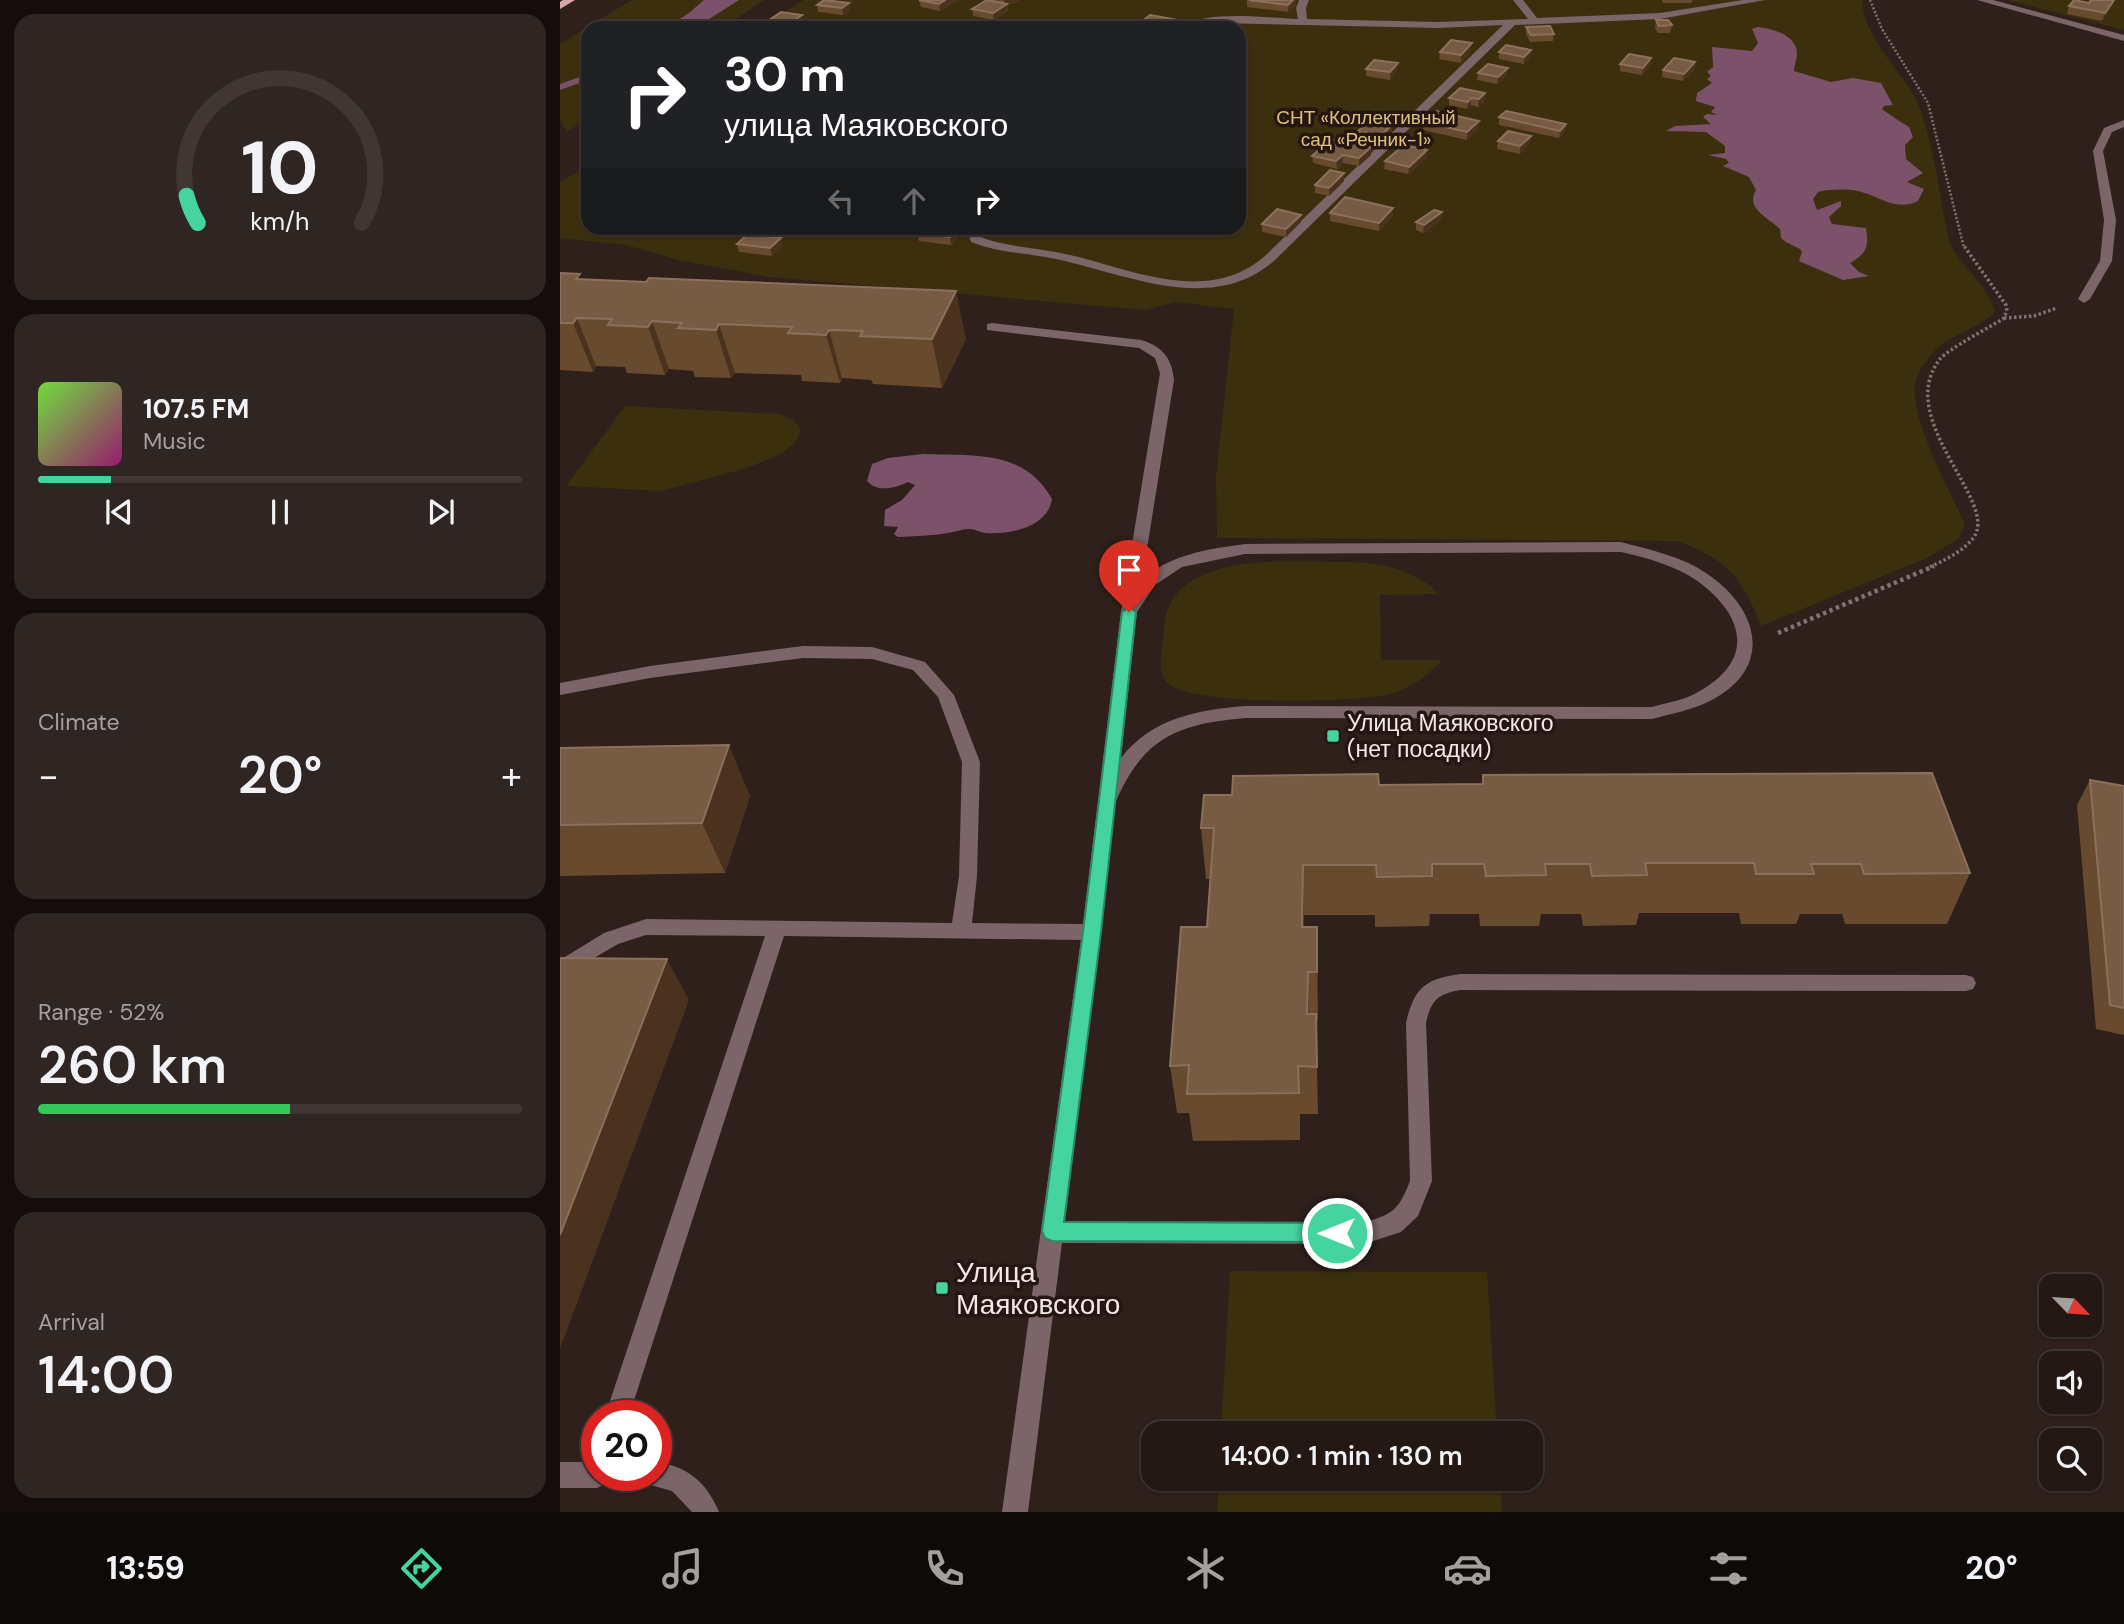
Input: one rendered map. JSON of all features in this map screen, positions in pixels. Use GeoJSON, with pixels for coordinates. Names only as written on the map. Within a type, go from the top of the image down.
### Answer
{"type":"FeatureCollection","features":[{"type":"Feature","properties":{"kind":"main road"},"geometry":{"type":"LineString","coordinates":[[560,6],[570,0]]}},
{"type":"Feature","properties":{"kind":"street"},"geometry":{"type":"LineString","coordinates":[[1303,22],[1301,8],[1304,0]]}},
{"type":"Feature","properties":{"kind":"street"},"geometry":{"type":"LineString","coordinates":[[1518,0],[1534,20]]}},
{"type":"Feature","properties":{"kind":"street"},"geometry":{"type":"LineString","coordinates":[[1208,21],[1419,26],[1660,16],[1760,0]]}},
{"type":"Feature","properties":{"kind":"street"},"geometry":{"type":"LineString","coordinates":[[1982,0],[2124,38]]}},
{"type":"Feature","properties":{"kind":"street"},"geometry":{"type":"LineString","coordinates":[[974,235],[975,239],[990,245],[1047,253],[1144,278],[1178,283],[1216,284],[1242,278],[1266,261],[1384,150],[1513,21]]}},
{"type":"Feature","properties":{"kind":"street"},"geometry":{"type":"LineString","coordinates":[[2084,299],[2106,261],[2110,220],[2098,151],[2108,130],[2124,123]]}},
{"type":"Feature","properties":{"kind":"street"},"geometry":{"type":"LineString","coordinates":[[992,327],[1141,344],[1158,352],[1164,359],[1167,380],[1129,612],[1092,932],[1015,1512]]}},
{"type":"Feature","properties":{"kind":"street"},"geometry":{"type":"LineString","coordinates":[[1105,806],[1116,777],[1127,760],[1141,745],[1175,723],[1245,712],[1652,713],[1687,705],[1721,686],[1734,673],[1748,645],[1748,634],[1742,617],[1717,588],[1661,556],[1621,547],[1245,549],[1201,557],[1158,573],[1145,583],[1136,595],[1129,612]]}},
{"type":"Feature","properties":{"kind":"street"},"geometry":{"type":"LineString","coordinates":[[560,688],[803,652],[872,653],[919,666],[946,695],[971,762],[968,876],[961,930]]}},
{"type":"Feature","properties":{"kind":"street"},"geometry":{"type":"LineString","coordinates":[[560,970],[603,941],[624,931],[646,927],[1092,932]]}},
{"type":"Feature","properties":{"kind":"street"},"geometry":{"type":"LineString","coordinates":[[622,1400],[777,928]]}},
{"type":"Feature","properties":{"kind":"street"},"geometry":{"type":"LineString","coordinates":[[1052,1231],[1364,1233],[1393,1225],[1410,1209],[1421,1181],[1416,1023],[1421,999],[1438,985],[1460,982],[1966,983]]}},
{"type":"Feature","properties":{"kind":"street"},"geometry":{"type":"LineString","coordinates":[[560,1475],[581,1475]]}},
{"type":"Feature","properties":{"kind":"street"},"geometry":{"type":"LineString","coordinates":[[672,1478],[684,1480],[697,1495],[706,1512]]}},
{"type":"Feature","properties":{"kind":"path"},"geometry":{"type":"LineString","coordinates":[[1748,645],[1929,569],[1968,545],[1976,534],[1977,519],[1930,416],[1926,397],[1928,382],[1941,358],[2003,318],[2007,311],[2006,305],[1964,248],[1928,103],[1882,29],[1870,0]]}},
{"type":"Feature","properties":{"kind":"path"},"geometry":{"type":"LineString","coordinates":[[2003,318],[2034,316],[2084,299]]}},
{"type":"Feature","properties":{"kind":"green space"},"geometry":{"type":"Polygon","coordinates":[[[632,0],[764,0],[732,21],[598,21],[632,0]]]}},
{"type":"Feature","properties":{"kind":"green space","name":"СНТ «Коллективный сад «Речник-1»"},"geometry":{"type":"Polygon","coordinates":[[[803,0],[1862,0],[1870,30],[1916,99],[1922,114],[1949,241],[1986,292],[1995,311],[1986,320],[1941,345],[1920,370],[1916,379],[1917,412],[1923,431],[1965,525],[1958,539],[1927,558],[1761,626],[1747,595],[1731,572],[1709,555],[1677,541],[1217,538],[1216,477],[1234,309],[1176,302],[1145,310],[769,277],[678,260],[626,245],[560,238],[560,182],[581,170],[581,235],[1246,235],[1246,21],[771,21],[803,0]]]}},
{"type":"Feature","properties":{"kind":"green space"},"geometry":{"type":"Polygon","coordinates":[[[2007,0],[2124,0],[2124,30],[2007,0]]]}},
{"type":"Feature","properties":{"kind":"green space"},"geometry":{"type":"Polygon","coordinates":[[[581,31],[581,123],[567,132],[560,120],[560,44],[581,31]]]}},
{"type":"Feature","properties":{"kind":"green space"},"geometry":{"type":"Polygon","coordinates":[[[625,406],[780,414],[793,420],[801,429],[797,440],[783,453],[747,468],[661,491],[566,486],[625,406]]]}},
{"type":"Feature","properties":{"kind":"green space"},"geometry":{"type":"Polygon","coordinates":[[[1253,563],[1377,564],[1410,574],[1439,594],[1380,595],[1381,660],[1442,660],[1415,683],[1395,693],[1377,696],[1280,701],[1211,697],[1186,692],[1166,681],[1160,664],[1165,618],[1170,604],[1184,587],[1203,575],[1227,567],[1253,563]]]}},
{"type":"Feature","properties":{"kind":"green space"},"geometry":{"type":"Polygon","coordinates":[[[1230,1271],[1487,1272],[1496,1421],[1222,1421],[1230,1271]]]}},
{"type":"Feature","properties":{"kind":"green space"},"geometry":{"type":"Polygon","coordinates":[[[1218,1491],[1501,1491],[1502,1512],[1217,1512],[1218,1491]]]}},
{"type":"Feature","properties":{"kind":"shaded area"},"geometry":{"type":"Polygon","coordinates":[[[704,0],[739,0],[706,21],[677,21],[704,0]]]}},
{"type":"Feature","properties":{"kind":"shaded area"},"geometry":{"type":"Polygon","coordinates":[[[1758,27],[1777,31],[1793,42],[1797,54],[1794,71],[1831,82],[1853,78],[1881,83],[1893,105],[1884,106],[1882,109],[1909,127],[1913,137],[1905,145],[1906,159],[1923,173],[1907,182],[1924,189],[1918,201],[1895,204],[1858,191],[1843,190],[1818,192],[1813,199],[1817,210],[1841,201],[1841,206],[1829,217],[1832,224],[1866,228],[1866,249],[1850,263],[1859,272],[1869,276],[1843,280],[1799,261],[1802,252],[1800,249],[1781,238],[1780,229],[1756,208],[1753,197],[1756,190],[1749,177],[1723,166],[1729,163],[1726,159],[1708,155],[1725,153],[1725,146],[1706,132],[1666,131],[1675,126],[1711,124],[1703,117],[1707,114],[1717,115],[1711,112],[1715,107],[1696,101],[1697,93],[1712,83],[1707,79],[1711,76],[1707,72],[1713,67],[1712,47],[1752,51],[1758,43],[1752,29],[1758,27]]]}},
{"type":"Feature","properties":{"kind":"shaded area"},"geometry":{"type":"Polygon","coordinates":[[[923,454],[978,456],[1012,463],[1041,483],[1052,499],[1049,509],[1036,523],[1016,531],[985,533],[966,529],[935,535],[898,537],[894,534],[898,527],[884,526],[885,510],[902,500],[915,485],[908,482],[887,488],[871,485],[867,481],[872,464],[888,458],[923,454]]]}},
{"type":"Feature","properties":{"kind":"building"},"geometry":{"type":"Polygon","coordinates":[[[824,0],[849,3],[842,8],[817,5],[824,0]]]}},
{"type":"Feature","properties":{"kind":"building"},"geometry":{"type":"Polygon","coordinates":[[[919,0],[945,0],[939,4],[919,0]]]}},
{"type":"Feature","properties":{"kind":"building"},"geometry":{"type":"Polygon","coordinates":[[[987,0],[1007,4],[993,13],[972,9],[987,0]]]}},
{"type":"Feature","properties":{"kind":"building"},"geometry":{"type":"Polygon","coordinates":[[[1249,0],[1293,0],[1288,5],[1249,0]]]}},
{"type":"Feature","properties":{"kind":"building"},"geometry":{"type":"Polygon","coordinates":[[[2074,0],[2089,3],[2091,0],[2114,0],[2105,13],[2069,6],[2074,0]]]}},
{"type":"Feature","properties":{"kind":"building"},"geometry":{"type":"Polygon","coordinates":[[[781,12],[802,15],[793,21],[768,21],[781,12]]]}},
{"type":"Feature","properties":{"kind":"building"},"geometry":{"type":"Polygon","coordinates":[[[1150,15],[1178,20],[1177,21],[1143,21],[1150,15]]]}},
{"type":"Feature","properties":{"kind":"building"},"geometry":{"type":"Polygon","coordinates":[[[1656,20],[1668,20],[1672,25],[1659,26],[1656,20]]]}},
{"type":"Feature","properties":{"kind":"building"},"geometry":{"type":"Polygon","coordinates":[[[1550,26],[1554,34],[1531,35],[1526,27],[1550,26]]]}},
{"type":"Feature","properties":{"kind":"building"},"geometry":{"type":"Polygon","coordinates":[[[1451,40],[1472,43],[1461,55],[1440,52],[1451,40]]]}},
{"type":"Feature","properties":{"kind":"building"},"geometry":{"type":"Polygon","coordinates":[[[1506,45],[1531,50],[1524,57],[1499,52],[1506,45]]]}},
{"type":"Feature","properties":{"kind":"building"},"geometry":{"type":"Polygon","coordinates":[[[1629,54],[1651,58],[1643,68],[1620,64],[1629,54]]]}},
{"type":"Feature","properties":{"kind":"building"},"geometry":{"type":"Polygon","coordinates":[[[1674,58],[1695,62],[1684,74],[1663,70],[1674,58]]]}},
{"type":"Feature","properties":{"kind":"building"},"geometry":{"type":"Polygon","coordinates":[[[1374,60],[1398,63],[1390,72],[1366,69],[1374,60]]]}},
{"type":"Feature","properties":{"kind":"building"},"geometry":{"type":"Polygon","coordinates":[[[1488,64],[1508,68],[1498,77],[1478,73],[1488,64]]]}},
{"type":"Feature","properties":{"kind":"building"},"geometry":{"type":"Polygon","coordinates":[[[1460,88],[1485,93],[1479,99],[1471,98],[1468,102],[1449,98],[1460,88]]]}},
{"type":"Feature","properties":{"kind":"building"},"geometry":{"type":"Polygon","coordinates":[[[1436,111],[1479,121],[1467,132],[1423,122],[1436,111]]]}},
{"type":"Feature","properties":{"kind":"building"},"geometry":{"type":"Polygon","coordinates":[[[1506,111],[1566,124],[1560,131],[1499,117],[1506,111]]]}},
{"type":"Feature","properties":{"kind":"building"},"geometry":{"type":"Polygon","coordinates":[[[1369,121],[1392,125],[1381,136],[1357,132],[1369,121]]]}},
{"type":"Feature","properties":{"kind":"building"},"geometry":{"type":"Polygon","coordinates":[[[1508,131],[1531,136],[1520,146],[1498,141],[1508,131]]]}},
{"type":"Feature","properties":{"kind":"building"},"geometry":{"type":"Polygon","coordinates":[[[1331,139],[1371,147],[1359,158],[1343,155],[1336,161],[1312,156],[1331,139]]]}},
{"type":"Feature","properties":{"kind":"building"},"geometry":{"type":"Polygon","coordinates":[[[1404,145],[1427,150],[1409,167],[1385,161],[1404,145]]]}},
{"type":"Feature","properties":{"kind":"building"},"geometry":{"type":"Polygon","coordinates":[[[1330,170],[1344,173],[1329,188],[1315,185],[1330,170]]]}},
{"type":"Feature","properties":{"kind":"building"},"geometry":{"type":"Polygon","coordinates":[[[1345,197],[1393,208],[1379,223],[1330,213],[1345,197]]]}},
{"type":"Feature","properties":{"kind":"building"},"geometry":{"type":"Polygon","coordinates":[[[1277,209],[1301,215],[1286,229],[1262,224],[1277,209]]]}},
{"type":"Feature","properties":{"kind":"building"},"geometry":{"type":"Polygon","coordinates":[[[1434,210],[1442,212],[1424,225],[1416,222],[1434,210]]]}},
{"type":"Feature","properties":{"kind":"building"},"geometry":{"type":"Polygon","coordinates":[[[747,235],[781,238],[770,248],[737,244],[747,235]]]}},
{"type":"Feature","properties":{"kind":"building"},"geometry":{"type":"Polygon","coordinates":[[[560,273],[580,274],[576,279],[646,282],[649,278],[956,291],[932,339],[860,336],[863,331],[829,330],[826,335],[788,333],[792,327],[719,324],[716,330],[678,328],[682,323],[652,321],[648,327],[608,325],[612,319],[577,318],[573,323],[560,323],[560,273]]]}},
{"type":"Feature","properties":{"kind":"building"},"geometry":{"type":"Polygon","coordinates":[[[729,745],[702,823],[560,825],[560,748],[729,745]]]}},
{"type":"Feature","properties":{"kind":"building"},"geometry":{"type":"Polygon","coordinates":[[[1932,773],[1970,873],[1864,874],[1861,864],[1811,864],[1814,874],[1756,874],[1754,863],[1645,863],[1647,875],[1592,876],[1590,864],[1545,864],[1546,875],[1486,876],[1484,864],[1432,864],[1432,876],[1377,877],[1376,865],[1303,865],[1302,927],[1317,927],[1317,972],[1308,972],[1307,1014],[1316,1014],[1317,1067],[1298,1066],[1299,1093],[1187,1094],[1189,1065],[1170,1066],[1181,927],[1207,927],[1214,828],[1201,828],[1204,795],[1232,795],[1233,776],[1378,774],[1379,785],[1483,784],[1483,775],[1932,773]]]}},
{"type":"Feature","properties":{"kind":"building"},"geometry":{"type":"Polygon","coordinates":[[[2090,780],[2124,786],[2124,1008],[2110,1005],[2090,780]]]}},
{"type":"Feature","properties":{"kind":"building"},"geometry":{"type":"Polygon","coordinates":[[[560,958],[667,959],[560,1235],[560,958]]]}},
{"type":"Feature","properties":{"kind":"waterway"},"geometry":{"type":"LineString","coordinates":[[560,87],[581,80]]}},
{"type":"Feature","properties":{"kind":"place","name":"Улица Маяковского (нет посадки)"},"geometry":{"type":"Point","coordinates":[1333,736]}},
{"type":"Feature","properties":{"kind":"place","name":"Улица Маяковского"},"geometry":{"type":"Point","coordinates":[942,1288]}},
{"type":"Feature","properties":{"kind":"route"},"geometry":{"type":"LineString","coordinates":[[1129,612],[1092,932],[1052,1231],[1337,1233]]}}]}
